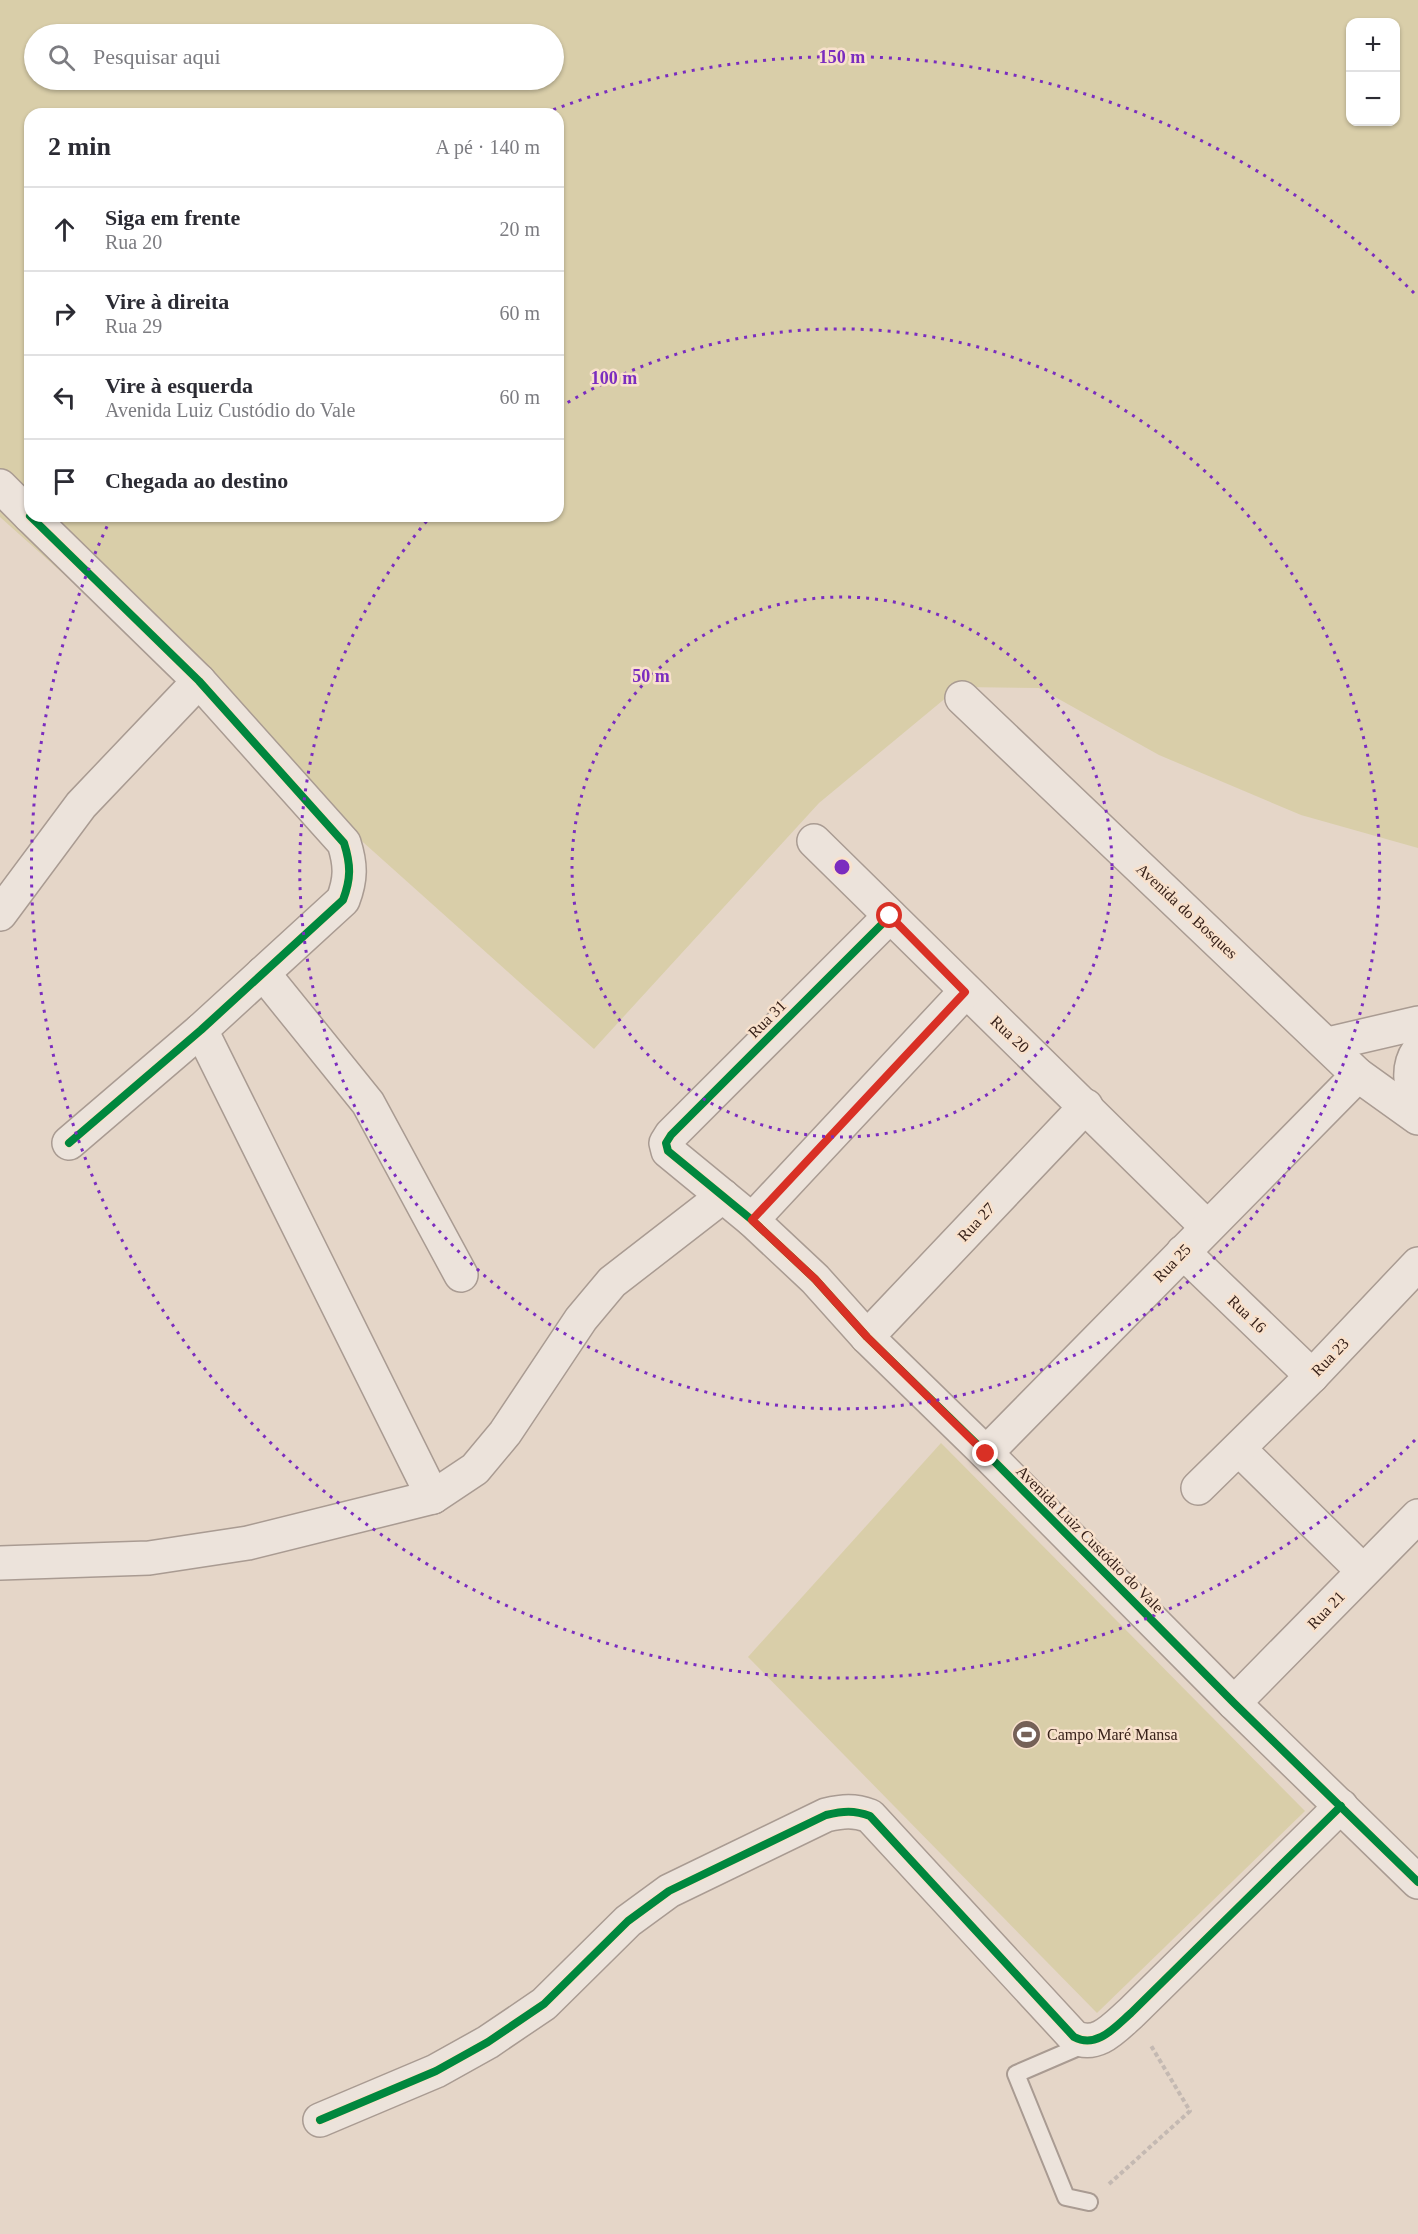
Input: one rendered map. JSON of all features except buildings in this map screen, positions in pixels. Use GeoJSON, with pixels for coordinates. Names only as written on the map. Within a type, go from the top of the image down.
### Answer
{"type":"FeatureCollection","features":[{"type":"Feature","properties":{"kind":"street"},"geometry":{"type":"LineString","coordinates":[[0,486],[24,510]]}},
{"type":"Feature","properties":{"kind":"street"},"geometry":{"type":"LineString","coordinates":[[36,522],[199,681],[344,843],[350,862],[350,881],[343,900],[201,1030],[69,1143]]}},
{"type":"Feature","properties":{"kind":"street"},"geometry":{"type":"LineString","coordinates":[[0,914],[81,804],[199,681]]}},
{"type":"Feature","properties":{"kind":"street","name":"Avenida do Bosques"},"geometry":{"type":"LineString","coordinates":[[962,698],[1358,1075],[1418,1118]]}},
{"type":"Feature","properties":{"kind":"street","name":"Rua 20"},"geometry":{"type":"LineString","coordinates":[[814,841],[965,992],[1086,1106],[1207,1227]]}},
{"type":"Feature","properties":{"kind":"street","name":"Rua 31"},"geometry":{"type":"LineString","coordinates":[[666,1143],[671,1135],[890,916]]}},
{"type":"Feature","properties":{"kind":"street"},"geometry":{"type":"LineString","coordinates":[[263,973],[368,1103],[461,1275]]}},
{"type":"Feature","properties":{"kind":"street"},"geometry":{"type":"LineString","coordinates":[[752,1220],[965,992]]}},
{"type":"Feature","properties":{"kind":"street"},"geometry":{"type":"LineString","coordinates":[[1328,1044],[1418,1023]]}},
{"type":"Feature","properties":{"kind":"street"},"geometry":{"type":"LineString","coordinates":[[201,1030],[433,1497]]}},
{"type":"Feature","properties":{"kind":"street"},"geometry":{"type":"LineString","coordinates":[[1418,1051],[1414,1057],[1411,1079],[1418,1103]]}},
{"type":"Feature","properties":{"kind":"street","name":"Rua 25"},"geometry":{"type":"LineString","coordinates":[[986,1454],[1358,1075]]}},
{"type":"Feature","properties":{"kind":"street","name":"Rua 27"},"geometry":{"type":"LineString","coordinates":[[867,1337],[1086,1106]]}},
{"type":"Feature","properties":{"kind":"street","name":"Avenida Luiz Custódio do Vale"},"geometry":{"type":"LineString","coordinates":[[666,1143],[671,1156],[752,1220],[815,1279],[867,1337],[1234,1703],[1418,1882]]}},
{"type":"Feature","properties":{"kind":"street"},"geometry":{"type":"LineString","coordinates":[[0,1563],[160,1556],[248,1543],[433,1497],[475,1469],[506,1433],[581,1319],[612,1282],[723,1196]]}},
{"type":"Feature","properties":{"kind":"street","name":"Rua 16"},"geometry":{"type":"LineString","coordinates":[[1183,1252],[1312,1376]]}},
{"type":"Feature","properties":{"kind":"street","name":"Rua 23"},"geometry":{"type":"LineString","coordinates":[[1198,1488],[1312,1376],[1418,1264]]}},
{"type":"Feature","properties":{"kind":"street"},"geometry":{"type":"LineString","coordinates":[[1239,1449],[1363,1571]]}},
{"type":"Feature","properties":{"kind":"street","name":"Rua 21"},"geometry":{"type":"LineString","coordinates":[[1234,1703],[1418,1516]]}},
{"type":"Feature","properties":{"kind":"street"},"geometry":{"type":"LineString","coordinates":[[320,2120],[436,2071],[488,2042],[544,2004],[628,1921],[669,1891],[826,1815],[843,1810],[857,1811],[870,1816],[1074,2037],[1081,2040],[1097,2039],[1131,2013],[1341,1806]]}},
{"type":"Feature","properties":{"kind":"lane"},"geometry":{"type":"LineString","coordinates":[[1089,2202],[1066,2197],[1016,2074],[1097,2039]]}},
{"type":"Feature","properties":{"kind":"path"},"geometry":{"type":"LineString","coordinates":[[1089,2202],[1190,2111],[1131,2013]]}},
{"type":"Feature","properties":{"kind":"shaded area"},"geometry":{"type":"Polygon","coordinates":[[[0,0],[1418,0],[1418,848],[1301,815],[1159,755],[1039,688],[959,687],[819,803],[594,1049],[0,517],[0,0]]]}},
{"type":"Feature","properties":{"kind":"shaded area","name":"Campo Maré Mansa"},"geometry":{"type":"Polygon","coordinates":[[[941,1443],[1305,1811],[1097,2013],[748,1657],[941,1443]]]}},
{"type":"Feature","properties":{"kind":"cycle path"},"geometry":{"type":"LineString","coordinates":[[36,522],[199,681],[344,843],[349,865],[348,885],[343,900],[201,1030],[69,1143]]}},
{"type":"Feature","properties":{"kind":"cycle path"},"geometry":{"type":"LineString","coordinates":[[890,916],[671,1135],[666,1143],[668,1151],[752,1220],[815,1279],[867,1337],[986,1453],[1234,1703],[1418,1882]]}},
{"type":"Feature","properties":{"kind":"cycle path"},"geometry":{"type":"LineString","coordinates":[[320,2120],[436,2071],[488,2042],[544,2004],[628,1921],[669,1891],[826,1815],[843,1812],[870,1816],[1074,2037],[1082,2040],[1098,2038],[1112,2030],[1131,2013],[1341,1806]]}},
{"type":"Feature","properties":{"kind":"place","name":"Campo Maré Mansa"},"geometry":{"type":"Point","coordinates":[1026,1734]}},
{"type":"Feature","properties":{"kind":"route"},"geometry":{"type":"LineString","coordinates":[[890,916],[965,992],[752,1220],[815,1279],[867,1337],[986,1454]]}}]}
